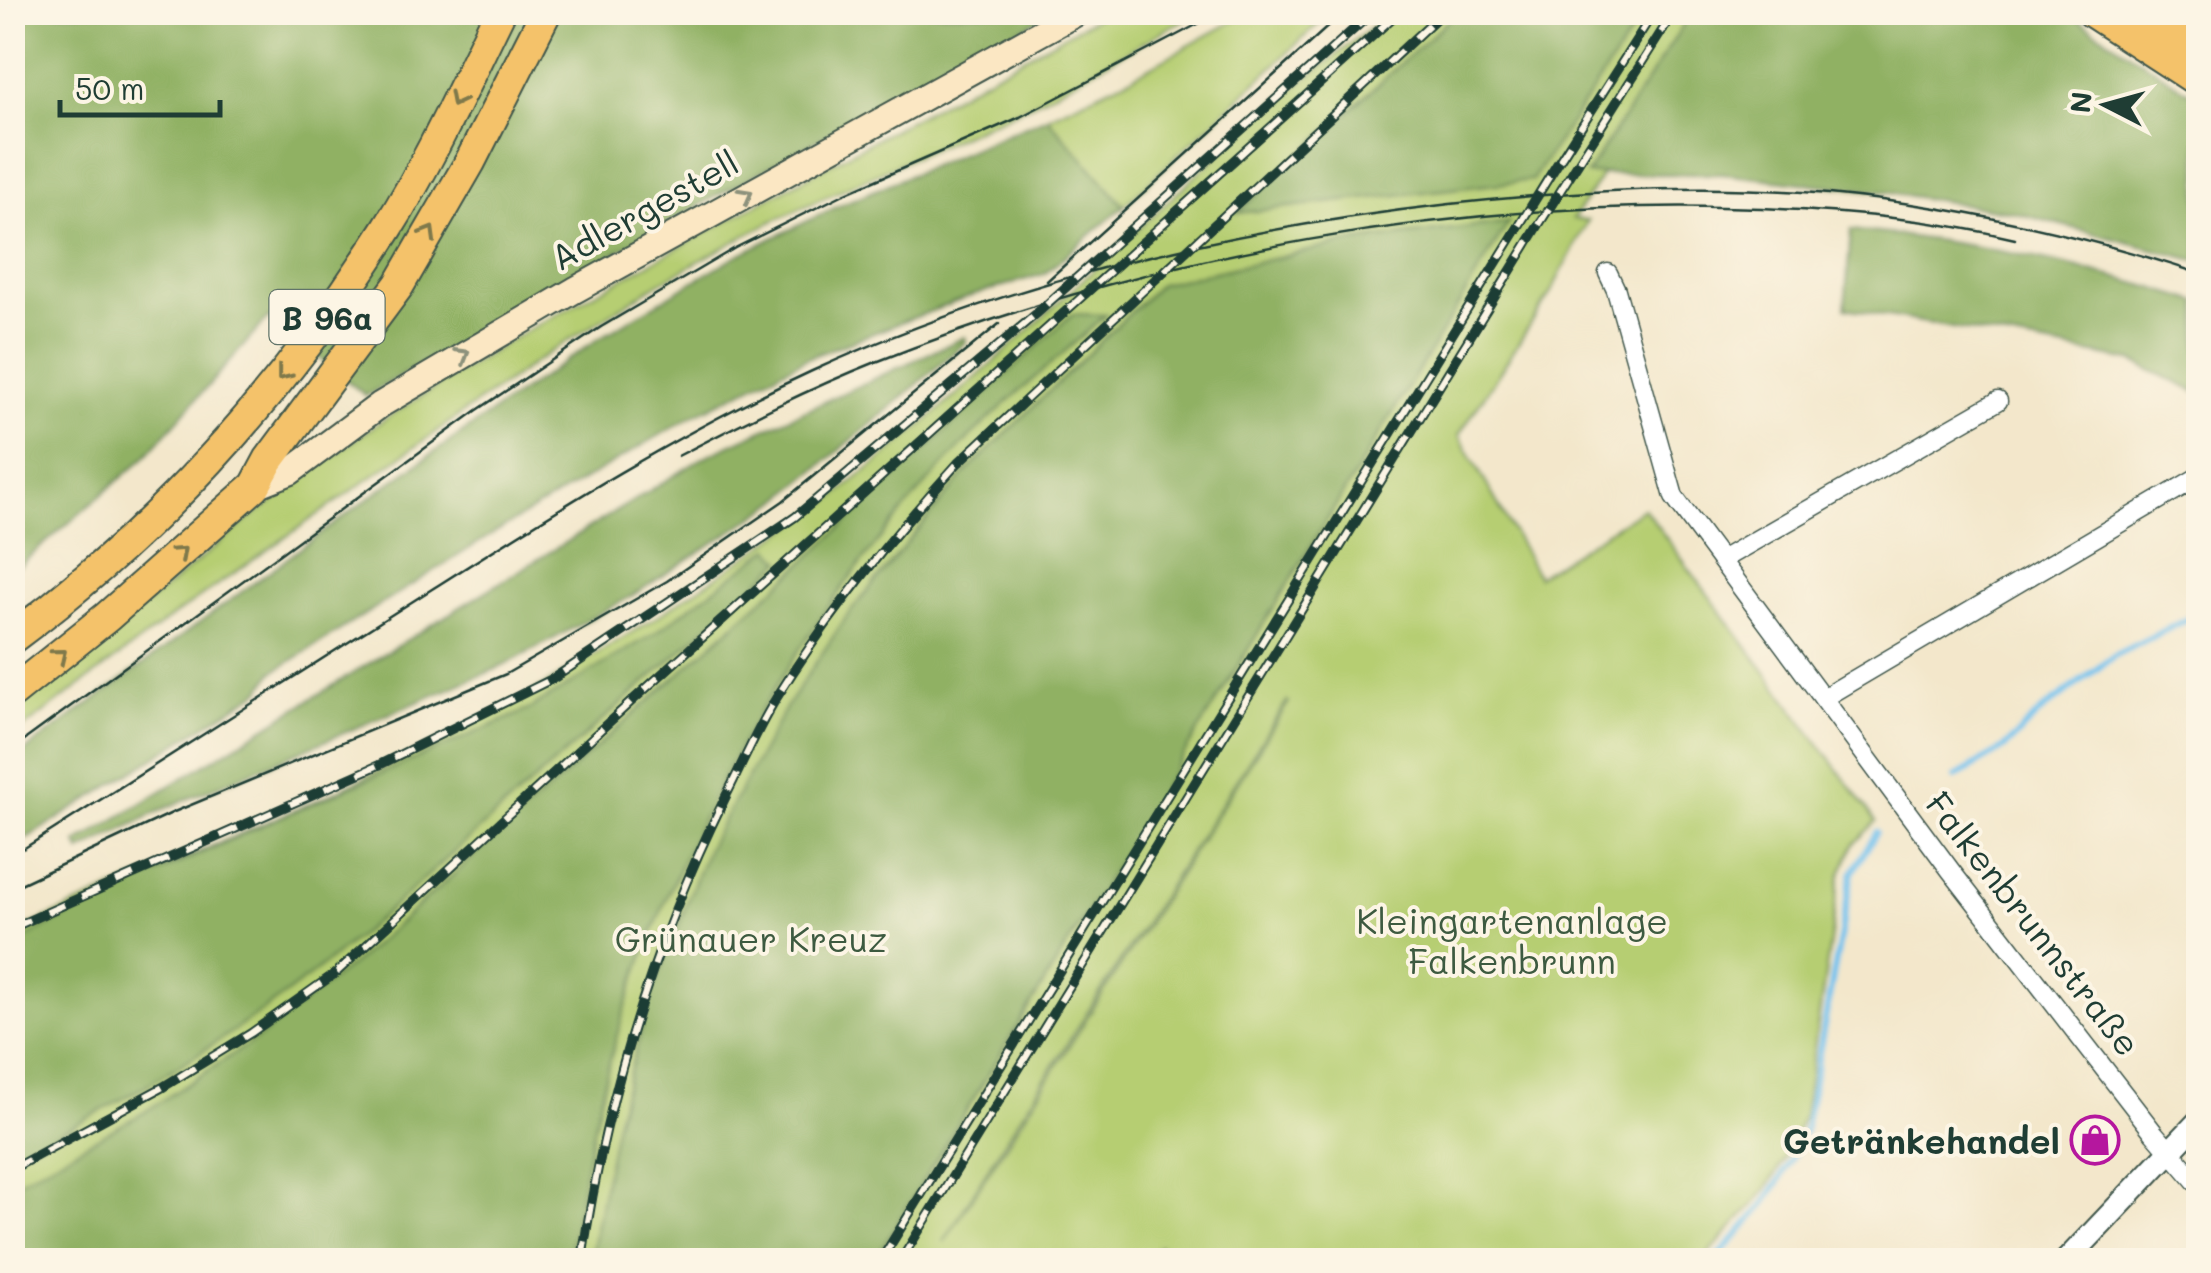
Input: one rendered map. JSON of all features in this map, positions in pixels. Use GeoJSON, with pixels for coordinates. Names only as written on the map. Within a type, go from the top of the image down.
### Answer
{"type":"FeatureCollection","features":[{"type":"Feature","properties":{"kind":"main road","name":"B 96a"},"geometry":{"type":"LineString","coordinates":[[12,638],[92,575],[156,516],[237,433],[310,340],[389,226],[500,12]]}},
{"type":"Feature","properties":{"kind":"main road","name":"Adlergestell"},"geometry":{"type":"LineString","coordinates":[[12,692],[107,617],[255,486],[399,285],[470,162],[546,12]]}},
{"type":"Feature","properties":{"kind":"main road","name":"Adlergestell"},"geometry":{"type":"LineString","coordinates":[[255,486],[290,472],[380,405],[575,290],[1078,12]]}},
{"type":"Feature","properties":{"kind":"main road"},"geometry":{"type":"LineString","coordinates":[[2092,12],[2142,26],[2198,52]]}},
{"type":"Feature","properties":{"kind":"main road"},"geometry":{"type":"LineString","coordinates":[[2142,26],[2198,82]]}},
{"type":"Feature","properties":{"kind":"street","name":"Falkenbrunnstraße"},"geometry":{"type":"LineString","coordinates":[[1608,273],[1674,497],[1950,871],[2198,1184]]}},
{"type":"Feature","properties":{"kind":"street"},"geometry":{"type":"LineString","coordinates":[[1721,560],[1998,401]]}},
{"type":"Feature","properties":{"kind":"street"},"geometry":{"type":"LineString","coordinates":[[1823,698],[2198,477]]}},
{"type":"Feature","properties":{"kind":"street"},"geometry":{"type":"LineString","coordinates":[[2067,1260],[2198,1122]]}},
{"type":"Feature","properties":{"kind":"green space"},"geometry":{"type":"Polygon","coordinates":[[[1457,12],[1645,13],[1532,180],[1237,213],[1457,12]]]}},
{"type":"Feature","properties":{"kind":"green space"},"geometry":{"type":"Polygon","coordinates":[[[13,13],[1050,13],[687,212],[366,396],[269,317],[143,459],[13,571],[13,13]]]}},
{"type":"Feature","properties":{"kind":"green space"},"geometry":{"type":"Polygon","coordinates":[[[1105,13],[1196,13],[1034,103],[768,223],[659,283],[544,356],[173,616],[13,736],[13,709],[79,660],[240,526],[369,429],[514,338],[1105,13]]]}},
{"type":"Feature","properties":{"kind":"green space"},"geometry":{"type":"Polygon","coordinates":[[[1248,13],[1330,13],[1124,206],[1047,117],[1130,78],[1248,13]]]}},
{"type":"Feature","properties":{"kind":"green space","name":"Grünauer Kreuz"},"geometry":{"type":"Polygon","coordinates":[[[1390,13],[1709,13],[1573,219],[1588,220],[1550,294],[1459,435],[1538,576],[1644,508],[1876,821],[1853,845],[1840,876],[1804,1115],[1766,1190],[1703,1260],[1172,1260],[1160,1245],[1144,1260],[13,1260],[12,933],[322,798],[515,703],[652,620],[829,501],[906,439],[1272,105],[1390,13]],[[1289,702],[1003,1144],[944,1242],[1289,702]]]}},
{"type":"Feature","properties":{"kind":"green space"},"geometry":{"type":"Polygon","coordinates":[[[1691,13],[2068,13],[2198,98],[2198,261],[2013,212],[1891,193],[1722,174],[1587,174],[1691,13]]]}},
{"type":"Feature","properties":{"kind":"green space"},"geometry":{"type":"Polygon","coordinates":[[[1047,117],[1124,206],[1044,274],[974,295],[807,358],[694,415],[494,533],[272,673],[261,690],[29,837],[13,842],[13,760],[387,485],[601,337],[734,257],[847,202],[1047,117]]]}},
{"type":"Feature","properties":{"kind":"green space"},"geometry":{"type":"Polygon","coordinates":[[[1509,222],[875,1260],[590,1260],[615,1126],[649,1001],[707,850],[787,706],[847,616],[965,473],[1160,284],[1349,242],[1509,222]]]}},
{"type":"Feature","properties":{"kind":"green space"},"geometry":{"type":"Polygon","coordinates":[[[1851,230],[2027,256],[2198,302],[2198,393],[2131,361],[1845,308],[1851,230]]]}},
{"type":"Feature","properties":{"kind":"green space"},"geometry":{"type":"Polygon","coordinates":[[[1072,314],[1106,315],[968,439],[899,516],[805,641],[725,774],[659,915],[621,1021],[595,1122],[569,1260],[13,1260],[13,1184],[143,1113],[261,1036],[363,955],[789,576],[1072,314]]]}},
{"type":"Feature","properties":{"kind":"green space"},"geometry":{"type":"Polygon","coordinates":[[[965,337],[966,342],[775,503],[630,597],[503,666],[168,807],[80,851],[77,843],[706,456],[965,337]]]}},
{"type":"Feature","properties":{"kind":"green space"},"geometry":{"type":"Polygon","coordinates":[[[770,548],[782,561],[314,972],[166,1074],[13,1155],[13,944],[98,900],[276,819],[528,710],[655,633],[770,548]]]}},
{"type":"Feature","properties":{"kind":"waterway"},"geometry":{"type":"LineString","coordinates":[[1956,777],[2004,748],[2042,711],[2115,655],[2198,614]]}},
{"type":"Feature","properties":{"kind":"waterway"},"geometry":{"type":"LineString","coordinates":[[1715,1260],[1767,1199],[1788,1167],[1805,1129],[1852,873],[1877,832]]}},
{"type":"Feature","properties":{"kind":"tram line"},"geometry":{"type":"LineString","coordinates":[[12,749],[476,411],[601,327],[735,248],[844,194],[1020,117],[1221,12]]}},
{"type":"Feature","properties":{"kind":"tram line"},"geometry":{"type":"LineString","coordinates":[[1047,281],[1344,12]]}},
{"type":"Feature","properties":{"kind":"tram line"},"geometry":{"type":"LineString","coordinates":[[12,856],[525,531],[714,420],[888,338],[1044,284],[1124,262],[1286,228],[1450,204],[1592,192],[1734,189],[1829,194],[1969,214],[2062,234],[2198,273]]}},
{"type":"Feature","properties":{"kind":"tram line"},"geometry":{"type":"LineString","coordinates":[[678,456],[826,383],[981,324],[1089,290],[1199,262],[1310,240],[1423,223],[1649,207],[1857,214],[1921,221],[2015,239]]}},
{"type":"Feature","properties":{"kind":"tram line"},"geometry":{"type":"LineString","coordinates":[[12,888],[174,812],[506,674],[667,581],[783,501],[999,324]]}},
{"type":"Feature","properties":{"kind":"railway"},"geometry":{"type":"LineString","coordinates":[[12,928],[379,765],[554,678],[795,517],[1036,314],[1373,12]]}},
{"type":"Feature","properties":{"kind":"railway"},"geometry":{"type":"LineString","coordinates":[[12,1169],[163,1087],[251,1033],[337,972],[633,700],[1399,12]]}},
{"type":"Feature","properties":{"kind":"railway"},"geometry":{"type":"LineString","coordinates":[[582,1260],[618,1082],[654,966],[725,798],[777,697],[818,635],[885,547],[958,463],[1443,12]]}},
{"type":"Feature","properties":{"kind":"railway"},"geometry":{"type":"LineString","coordinates":[[881,1260],[1654,12]]}},
{"type":"Feature","properties":{"kind":"railway"},"geometry":{"type":"LineString","coordinates":[[901,1260],[1674,12]]}},
{"type":"Feature","properties":{"kind":"place","name":"Getränkehandel"},"geometry":{"type":"Point","coordinates":[2095,1140]}},
{"type":"Feature","properties":{"kind":"park label","name":"Kleingartenanlage Falkenbrunn"},"geometry":{"type":"Point","coordinates":[1512,940]}}]}
